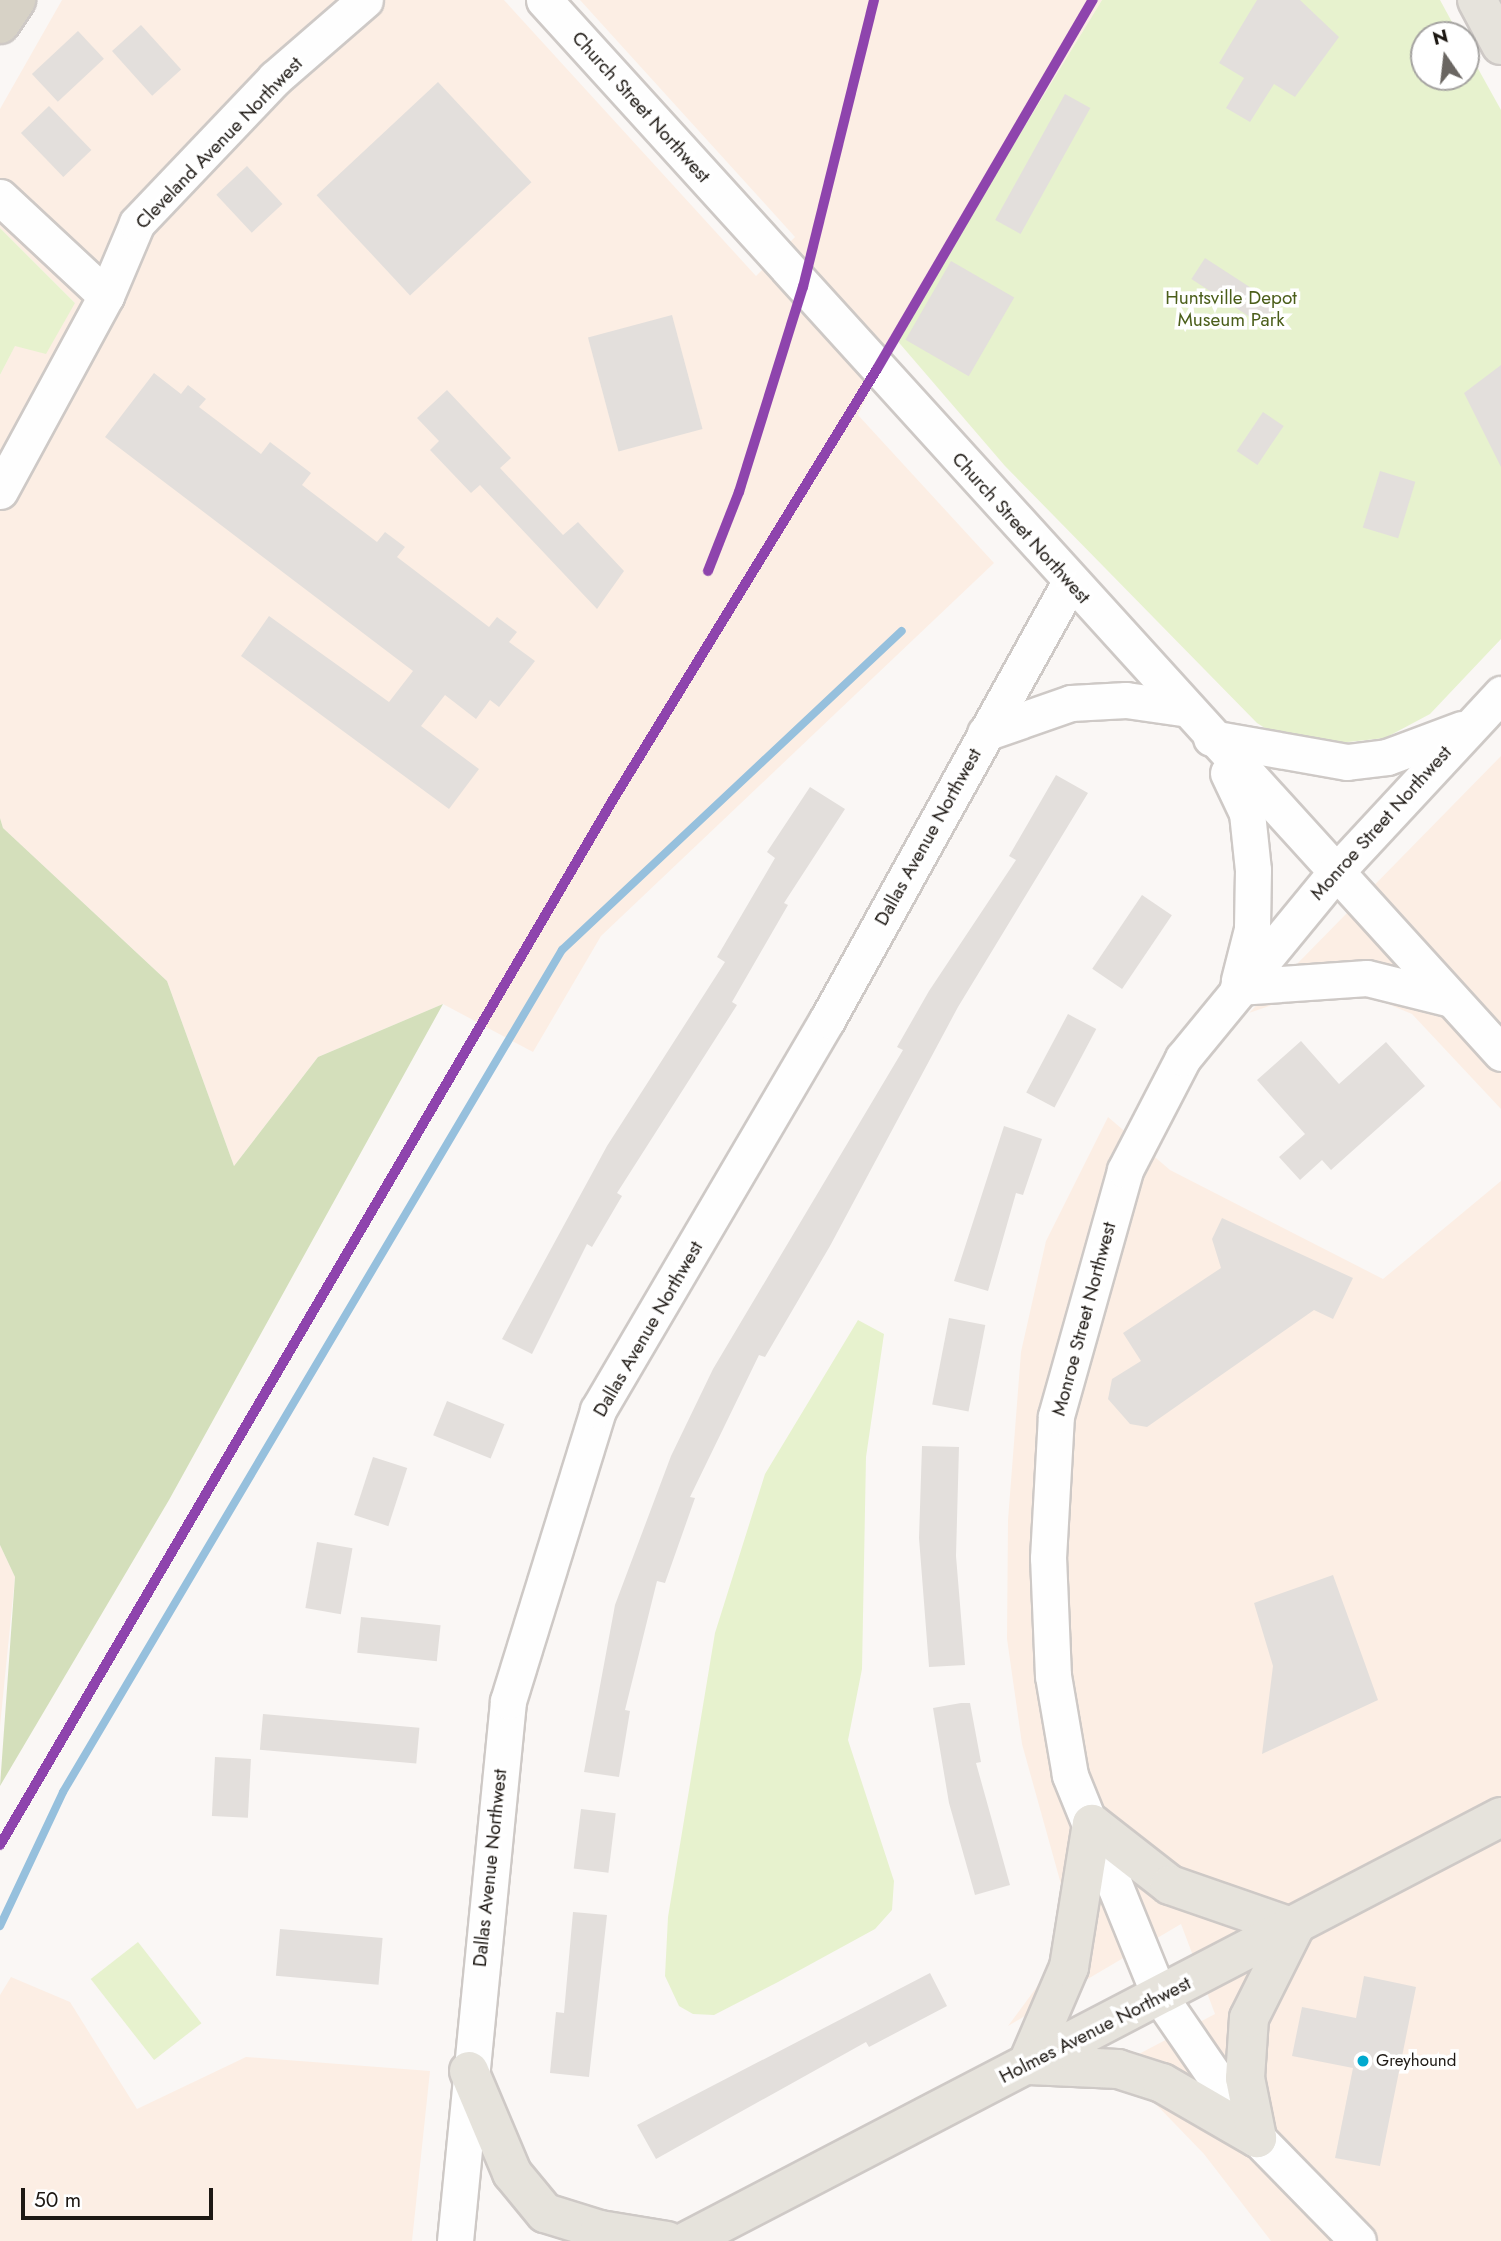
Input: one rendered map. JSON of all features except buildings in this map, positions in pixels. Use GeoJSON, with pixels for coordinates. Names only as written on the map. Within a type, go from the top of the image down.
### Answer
{"type":"FeatureCollection","features":[{"type":"Feature","properties":{"kind":"highway"},"geometry":{"type":"LineString","coordinates":[[0,24],[16,0]]}},
{"type":"Feature","properties":{"kind":"main road"},"geometry":{"type":"LineString","coordinates":[[1477,0],[1501,45]]}},
{"type":"Feature","properties":{"kind":"main road","name":"Holmes Avenue Northwest"},"geometry":{"type":"LineString","coordinates":[[687,2241],[1294,1928],[1501,1817]]}},
{"type":"Feature","properties":{"kind":"main road"},"geometry":{"type":"LineString","coordinates":[[1092,1824],[1170,1885],[1294,1928],[1249,2018],[1244,2078],[1257,2138],[1144,2077],[1118,2069],[1027,2065],[1069,1967],[1092,1824]]}},
{"type":"Feature","properties":{"kind":"main road"},"geometry":{"type":"LineString","coordinates":[[469,2071],[512,2173],[545,2213],[600,2230],[667,2241]]}},
{"type":"Feature","properties":{"kind":"street","name":"Cleveland Avenue Northwest"},"geometry":{"type":"LineString","coordinates":[[0,491],[106,296],[137,223],[275,78],[365,0]]}},
{"type":"Feature","properties":{"kind":"street","name":"Church Street Northwest"},"geometry":{"type":"LineString","coordinates":[[544,0],[1334,874],[1501,1053]]}},
{"type":"Feature","properties":{"kind":"street"},"geometry":{"type":"LineString","coordinates":[[0,197],[106,296]]}},
{"type":"Feature","properties":{"kind":"street","name":"Dallas Avenue Northwest"},"geometry":{"type":"LineString","coordinates":[[455,2241],[469,2071],[508,1701],[598,1410],[827,1020],[1070,582]]}},
{"type":"Feature","properties":{"kind":"street","name":"Monroe Street Northwest"},"geometry":{"type":"LineString","coordinates":[[1358,2241],[1257,2138],[1160,1997],[1070,1775],[1053,1676],[1048,1558],[1056,1416],[1125,1170],[1183,1058],[1238,987],[1334,874],[1501,694]]}},
{"type":"Feature","properties":{"kind":"street"},"geometry":{"type":"LineString","coordinates":[[985,733],[1072,703],[1126,700],[1184,708]]}},
{"type":"Feature","properties":{"kind":"street"},"geometry":{"type":"LineString","coordinates":[[1211,738],[1347,762],[1387,757],[1469,726]]}},
{"type":"Feature","properties":{"kind":"street"},"geometry":{"type":"LineString","coordinates":[[1211,738],[1247,813],[1252,929],[1238,987],[1367,978],[1451,999]]}},
{"type":"Feature","properties":{"kind":"shaded area"},"geometry":{"type":"Polygon","coordinates":[[[62,0],[504,0],[756,276],[795,237],[580,0],[1102,0],[895,338],[858,415],[994,563],[601,936],[533,1052],[443,1004],[318,1057],[234,1166],[167,981],[3,828],[0,818],[0,375],[15,345],[75,303],[0,228],[0,109],[62,0]]]}},
{"type":"Feature","properties":{"kind":"shaded area"},"geometry":{"type":"Polygon","coordinates":[[[1501,756],[1501,1109],[1412,1014],[1352,989],[1303,994],[1249,1013],[1501,756]]]}},
{"type":"Feature","properties":{"kind":"shaded area"},"geometry":{"type":"Polygon","coordinates":[[[1108,1117],[1170,1170],[1383,1279],[1501,1181],[1501,2241],[1271,2241],[1204,2154],[1118,2065],[1215,2014],[1181,1924],[1008,2026],[1053,1965],[1064,1895],[1022,1744],[1007,1639],[1008,1520],[1021,1352],[1046,1241],[1108,1117]]]}},
{"type":"Feature","properties":{"kind":"shaded area"},"geometry":{"type":"Polygon","coordinates":[[[0,1545],[15,1577],[0,1726],[0,1545]]]}},
{"type":"Feature","properties":{"kind":"shaded area"},"geometry":{"type":"Polygon","coordinates":[[[11,1977],[70,2002],[137,2109],[246,2057],[430,2071],[412,2241],[0,2241],[0,1995],[11,1977]]]}},
{"type":"Feature","properties":{"kind":"green space","name":"Huntsville Depot Museum Park"},"geometry":{"type":"Polygon","coordinates":[[[1102,0],[1440,0],[1451,21],[1410,21],[1410,91],[1480,91],[1480,72],[1501,110],[1501,639],[1430,714],[1385,738],[1320,745],[1273,733],[1257,723],[1005,466],[895,338],[1102,0]]]}},
{"type":"Feature","properties":{"kind":"green space"},"geometry":{"type":"Polygon","coordinates":[[[0,228],[75,303],[46,354],[15,346],[0,375],[0,228]]]}},
{"type":"Feature","properties":{"kind":"green space"},"geometry":{"type":"Polygon","coordinates":[[[0,818],[3,828],[167,981],[234,1166],[318,1057],[443,1004],[169,1500],[0,1786],[15,1577],[0,1545],[0,818]]]}},
{"type":"Feature","properties":{"kind":"green space"},"geometry":{"type":"Polygon","coordinates":[[[858,1320],[884,1334],[866,1457],[862,1669],[848,1740],[894,1881],[892,1910],[875,1929],[778,1982],[714,2015],[693,2014],[679,2006],[665,1976],[668,1917],[715,1633],[765,1474],[858,1320]]]}},
{"type":"Feature","properties":{"kind":"green space"},"geometry":{"type":"Polygon","coordinates":[[[138,1942],[201,2023],[154,2060],[91,1979],[138,1942]]]}},
{"type":"Feature","properties":{"kind":"waterway"},"geometry":{"type":"LineString","coordinates":[[0,1926],[63,1792],[562,950],[902,631]]}},
{"type":"Feature","properties":{"kind":"transit line"},"geometry":{"type":"LineString","coordinates":[[708,571],[739,492],[803,287],[874,0]]}},
{"type":"Feature","properties":{"kind":"transit line"},"geometry":{"type":"LineString","coordinates":[[0,1845],[611,803],[877,369],[1093,0]]}},
{"type":"Feature","properties":{"kind":"place","name":"Greyhound"},"geometry":{"type":"Point","coordinates":[1363,2061]}}]}
